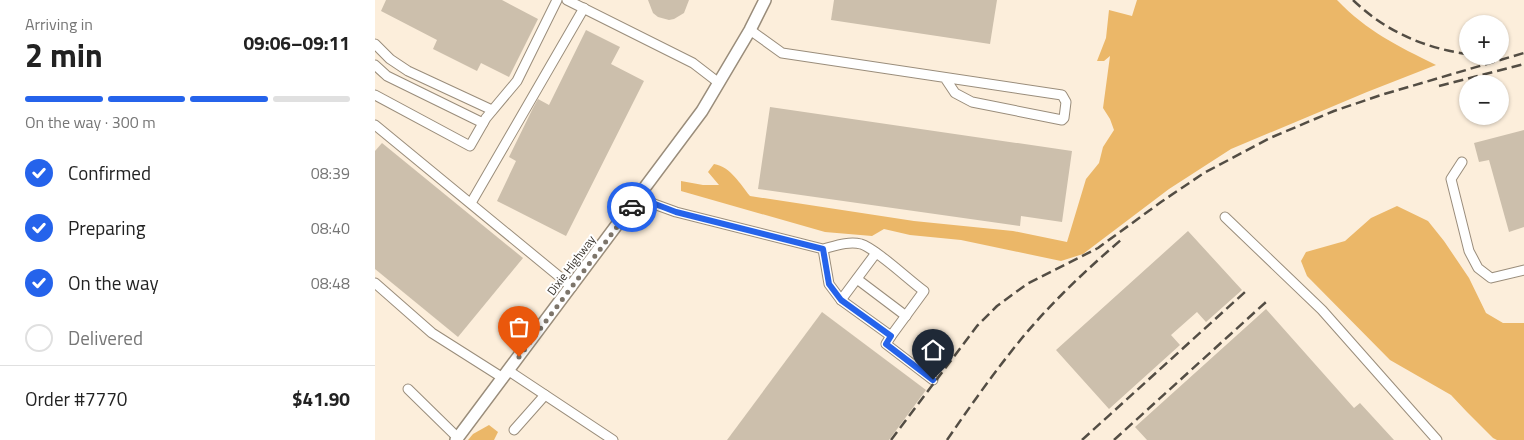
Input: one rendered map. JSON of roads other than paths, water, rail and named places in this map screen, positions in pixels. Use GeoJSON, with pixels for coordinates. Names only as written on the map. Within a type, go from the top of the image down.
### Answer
{"type":"FeatureCollection","features":[{"type":"Feature","properties":{"kind":"main road","name":"Dixie Highway"},"geometry":{"type":"LineString","coordinates":[[457,439],[702,111],[750,30],[765,0]]}},
{"type":"Feature","properties":{"kind":"lane"},"geometry":{"type":"LineString","coordinates":[[375,95],[470,146],[492,110],[517,81],[557,0]]}},
{"type":"Feature","properties":{"kind":"lane"},"geometry":{"type":"LineString","coordinates":[[567,0],[693,63],[719,83]]}},
{"type":"Feature","properties":{"kind":"lane"},"geometry":{"type":"LineString","coordinates":[[471,203],[584,8]]}},
{"type":"Feature","properties":{"kind":"lane"},"geometry":{"type":"LineString","coordinates":[[750,30],[782,53],[1062,95],[1066,102],[1064,118],[1062,120],[972,102],[955,93],[945,78]]}},
{"type":"Feature","properties":{"kind":"lane"},"geometry":{"type":"LineString","coordinates":[[375,44],[390,59],[408,71],[492,110]]}},
{"type":"Feature","properties":{"kind":"lane"},"geometry":{"type":"LineString","coordinates":[[375,65],[387,76],[483,123]]}},
{"type":"Feature","properties":{"kind":"lane"},"geometry":{"type":"LineString","coordinates":[[375,125],[572,287]]}},
{"type":"Feature","properties":{"kind":"lane"},"geometry":{"type":"LineString","coordinates":[[1462,162],[1451,180],[1469,251],[1477,268],[1491,278],[1524,270]]}},
{"type":"Feature","properties":{"kind":"lane"},"geometry":{"type":"LineString","coordinates":[[641,194],[655,204],[676,212],[823,249],[846,243],[862,244],[924,291],[886,344],[933,380]]}},
{"type":"Feature","properties":{"kind":"lane"},"geometry":{"type":"LineString","coordinates":[[1225,217],[1322,310],[1437,440]]}},
{"type":"Feature","properties":{"kind":"lane"},"geometry":{"type":"LineString","coordinates":[[823,249],[829,284],[841,300],[891,336]]}},
{"type":"Feature","properties":{"kind":"lane"},"geometry":{"type":"LineString","coordinates":[[841,300],[876,253]]}},
{"type":"Feature","properties":{"kind":"lane"},"geometry":{"type":"LineString","coordinates":[[857,279],[906,316]]}},
{"type":"Feature","properties":{"kind":"lane"},"geometry":{"type":"LineString","coordinates":[[375,283],[432,333],[545,395],[613,440]]}},
{"type":"Feature","properties":{"kind":"lane"},"geometry":{"type":"LineString","coordinates":[[408,390],[457,439]]}},
{"type":"Feature","properties":{"kind":"lane"},"geometry":{"type":"LineString","coordinates":[[514,430],[545,395]]}},
{"type":"Feature","properties":{"kind":"railway"},"geometry":{"type":"LineString","coordinates":[[1353,0],[1378,21],[1406,36],[1436,47],[1459,52]]}},
{"type":"Feature","properties":{"kind":"railway"},"geometry":{"type":"LineString","coordinates":[[891,440],[977,326],[997,306],[1027,284],[1098,248],[1204,173],[1270,138],[1334,111],[1381,95],[1524,53]]}},
{"type":"Feature","properties":{"kind":"railway"},"geometry":{"type":"LineString","coordinates":[[1439,86],[1524,64]]}},
{"type":"Feature","properties":{"kind":"railway"},"geometry":{"type":"LineString","coordinates":[[947,440],[1012,350],[1033,325],[1095,262],[1122,239]]}},
{"type":"Feature","properties":{"kind":"railway"},"geometry":{"type":"LineString","coordinates":[[1082,440],[1245,292]]}},
{"type":"Feature","properties":{"kind":"railway"},"geometry":{"type":"LineString","coordinates":[[1114,440],[1266,302]]}}]}
